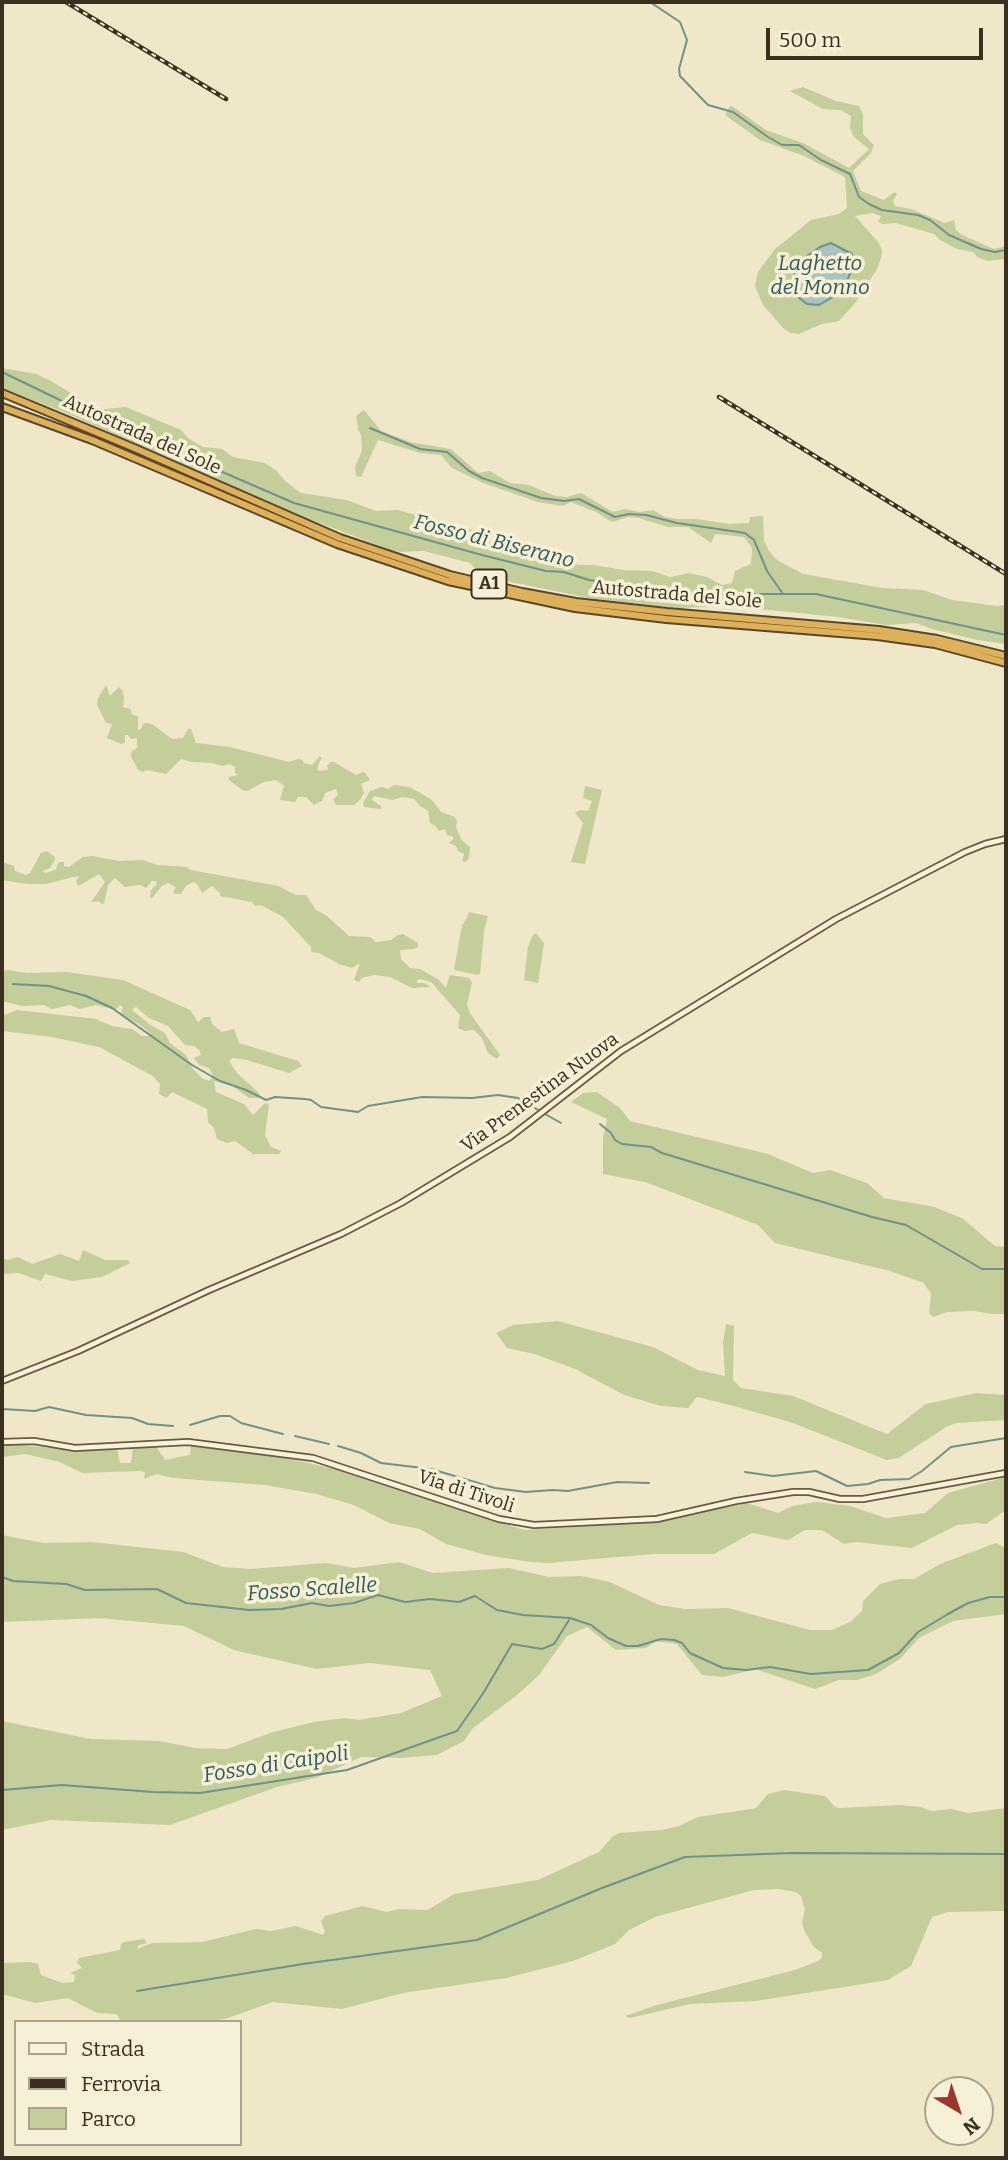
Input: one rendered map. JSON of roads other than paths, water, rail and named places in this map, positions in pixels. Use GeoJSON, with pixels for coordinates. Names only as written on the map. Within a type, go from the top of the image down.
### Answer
{"type":"FeatureCollection","features":[{"type":"Feature","properties":{"kind":"highway","name":"Autostrada del Sole"},"geometry":{"type":"LineString","coordinates":[[2,393],[340,538],[450,575],[576,601],[667,612],[879,630],[937,639],[1006,656]]}},
{"type":"Feature","properties":{"kind":"highway","name":"Autostrada del Sole"},"geometry":{"type":"LineString","coordinates":[[2,407],[92,440],[337,544],[448,581],[575,608],[666,619],[877,636],[935,645],[1006,663]]}},
{"type":"Feature","properties":{"kind":"main road","name":"Via Prenestina Nuova"},"geometry":{"type":"LineString","coordinates":[[2,1381],[60,1360],[209,1290],[345,1232],[432,1185],[510,1137],[621,1051],[836,919],[965,852],[1006,839]]}},
{"type":"Feature","properties":{"kind":"main road","name":"Via di Tivoli"},"geometry":{"type":"LineString","coordinates":[[2,1442],[34,1441],[80,1448],[188,1442],[313,1458],[499,1520],[534,1525],[662,1518],[742,1499],[800,1491],[842,1500],[863,1499],[1006,1473]]}},
{"type":"Feature","properties":{"kind":"water","name":"Laghetto del Monno"},"geometry":{"type":"Polygon","coordinates":[[[831,243],[852,254],[851,271],[846,284],[838,294],[819,305],[807,304],[794,294],[792,282],[798,262],[831,243]]]}},
{"type":"Feature","properties":{"kind":"waterway"},"geometry":{"type":"LineString","coordinates":[[650,2],[680,22],[687,40],[679,69],[680,76],[708,105],[733,112],[782,145],[799,145],[821,160],[850,174],[859,197],[869,204],[882,210],[918,215],[930,220],[949,235],[981,249],[995,252],[1006,250]]}},
{"type":"Feature","properties":{"kind":"waterway","name":"Fosso di Biserano"},"geometry":{"type":"LineString","coordinates":[[2,372],[93,416],[294,503],[482,555],[546,571],[564,572],[589,580],[683,594],[816,594],[1006,635]]}},
{"type":"Feature","properties":{"kind":"waterway"},"geometry":{"type":"LineString","coordinates":[[370,428],[420,449],[447,452],[469,471],[482,478],[541,498],[564,501],[579,499],[615,517],[646,515],[677,523],[745,533],[754,540],[767,571],[783,594]]}},
{"type":"Feature","properties":{"kind":"waterway"},"geometry":{"type":"LineString","coordinates":[[13,984],[49,986],[86,996],[112,1008],[192,1065],[220,1081],[266,1100],[275,1097],[305,1099],[321,1107],[358,1112],[368,1106],[422,1097],[472,1098],[498,1095],[518,1098],[540,1111]]}},
{"type":"Feature","properties":{"kind":"waterway"},"geometry":{"type":"LineString","coordinates":[[545,1114],[561,1123]]}},
{"type":"Feature","properties":{"kind":"waterway"},"geometry":{"type":"LineString","coordinates":[[600,1124],[622,1144],[651,1147],[662,1153],[906,1225],[982,1269],[1006,1269]]}},
{"type":"Feature","properties":{"kind":"waterway"},"geometry":{"type":"LineString","coordinates":[[2,1409],[35,1411],[49,1407],[86,1415],[132,1418],[148,1424],[173,1426]]}},
{"type":"Feature","properties":{"kind":"waterway"},"geometry":{"type":"LineString","coordinates":[[190,1425],[220,1416],[230,1416],[241,1423],[283,1434]]}},
{"type":"Feature","properties":{"kind":"waterway"},"geometry":{"type":"LineString","coordinates":[[295,1436],[329,1444]]}},
{"type":"Feature","properties":{"kind":"waterway"},"geometry":{"type":"LineString","coordinates":[[745,1472],[773,1476],[816,1471],[847,1486],[880,1480],[909,1479],[951,1447],[1006,1438]]}},
{"type":"Feature","properties":{"kind":"waterway"},"geometry":{"type":"LineString","coordinates":[[338,1446],[381,1463],[431,1469],[495,1488],[526,1492],[568,1491],[617,1482],[649,1483]]}},
{"type":"Feature","properties":{"kind":"waterway","name":"Fosso Scalelle"},"geometry":{"type":"LineString","coordinates":[[2,1577],[13,1581],[66,1584],[85,1590],[157,1589],[186,1603],[249,1610],[281,1609],[312,1603],[329,1606],[354,1603],[378,1595],[405,1602],[430,1599],[459,1602],[475,1596],[497,1610],[523,1615],[570,1618],[591,1625],[608,1638],[626,1646],[638,1646],[661,1639],[674,1640],[682,1643],[690,1653],[723,1668],[746,1670],[770,1667],[811,1674],[868,1670],[899,1653],[918,1632],[968,1603],[990,1597],[1006,1597]]}},
{"type":"Feature","properties":{"kind":"waterway","name":"Fosso di Caipoli"},"geometry":{"type":"LineString","coordinates":[[2,1790],[62,1785],[200,1793],[347,1770],[457,1731],[512,1644],[542,1649],[554,1644],[569,1620]]}},
{"type":"Feature","properties":{"kind":"waterway"},"geometry":{"type":"LineString","coordinates":[[137,1991],[477,1940],[685,1857],[792,1853],[1006,1854]]}},
{"type":"Feature","properties":{"kind":"railway"},"geometry":{"type":"LineString","coordinates":[[66,2],[226,99]]}},
{"type":"Feature","properties":{"kind":"railway"},"geometry":{"type":"LineString","coordinates":[[719,397],[1006,574]]}}]}
